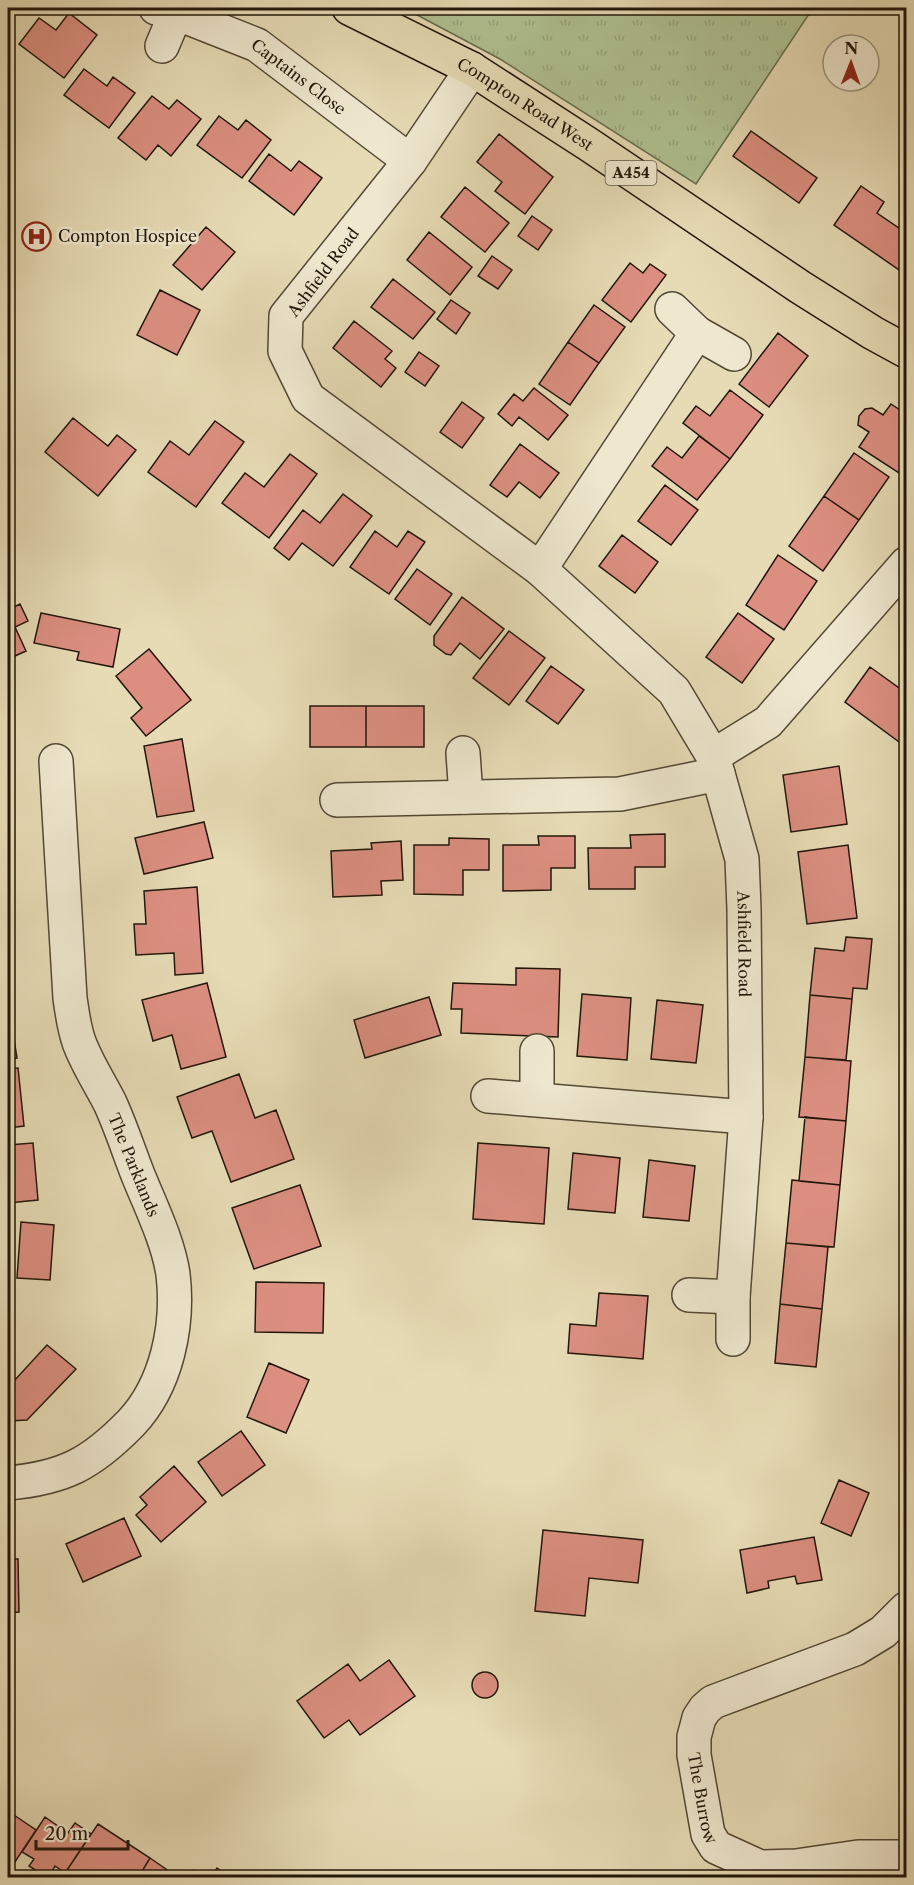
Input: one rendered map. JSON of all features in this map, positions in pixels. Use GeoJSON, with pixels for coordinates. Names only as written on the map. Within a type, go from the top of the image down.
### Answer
{"type":"FeatureCollection","features":[{"type":"Feature","properties":{"kind":"highway","name":"Compton Road West"},"geometry":{"type":"LineString","coordinates":[[349,8],[472,69],[800,287],[906,351]]}},
{"type":"Feature","properties":{"kind":"street","name":"Captains Close"},"geometry":{"type":"LineString","coordinates":[[162,46],[166,10],[257,45],[410,161]]}},
{"type":"Feature","properties":{"kind":"street","name":"Ashfield Road"},"geometry":{"type":"LineString","coordinates":[[472,69],[410,161],[286,316],[285,351],[308,398],[540,569],[675,691],[716,765],[742,859],[744,909],[746,1117],[733,1297],[733,1339]]}},
{"type":"Feature","properties":{"kind":"street"},"geometry":{"type":"LineString","coordinates":[[672,309],[696,333],[734,354]]}},
{"type":"Feature","properties":{"kind":"street"},"geometry":{"type":"LineString","coordinates":[[540,569],[696,333]]}},
{"type":"Feature","properties":{"kind":"street"},"geometry":{"type":"LineString","coordinates":[[337,800],[620,794],[716,765],[768,722],[906,565]]}},
{"type":"Feature","properties":{"kind":"street"},"geometry":{"type":"LineString","coordinates":[[463,753],[466,797]]}},
{"type":"Feature","properties":{"kind":"street","name":"The Parklands"},"geometry":{"type":"LineString","coordinates":[[8,1483],[32,1481],[59,1474],[94,1458],[117,1438],[138,1416],[153,1392],[165,1365],[174,1314],[173,1274],[163,1237],[110,1104],[89,1065],[75,1029],[70,998],[56,761]]}},
{"type":"Feature","properties":{"kind":"street"},"geometry":{"type":"LineString","coordinates":[[537,1052],[537,1099]]}},
{"type":"Feature","properties":{"kind":"street"},"geometry":{"type":"LineString","coordinates":[[488,1096],[746,1117]]}},
{"type":"Feature","properties":{"kind":"street"},"geometry":{"type":"LineString","coordinates":[[689,1295],[733,1297]]}},
{"type":"Feature","properties":{"kind":"street","name":"The Burrow"},"geometry":{"type":"LineString","coordinates":[[906,1609],[883,1632],[855,1649],[713,1702],[699,1718],[694,1737],[694,1755],[708,1834],[716,1847],[760,1868],[796,1866],[858,1857],[906,1857]]}},
{"type":"Feature","properties":{"kind":"green space"},"geometry":{"type":"Polygon","coordinates":[[[404,8],[813,8],[696,184],[500,59],[404,8]]]}},
{"type":"Feature","properties":{"kind":"building"},"geometry":{"type":"Polygon","coordinates":[[[69,13],[97,35],[64,78],[19,44],[39,18],[56,30],[69,13]]]}},
{"type":"Feature","properties":{"kind":"building"},"geometry":{"type":"Polygon","coordinates":[[[84,69],[107,86],[113,77],[135,93],[109,128],[64,95],[84,69]]]}},
{"type":"Feature","properties":{"kind":"building"},"geometry":{"type":"Polygon","coordinates":[[[152,96],[169,109],[177,100],[201,119],[171,156],[158,145],[146,160],[118,138],[152,96]]]}},
{"type":"Feature","properties":{"kind":"building"},"geometry":{"type":"Polygon","coordinates":[[[219,116],[238,130],[246,120],[271,140],[242,178],[197,145],[219,116]]]}},
{"type":"Feature","properties":{"kind":"building"},"geometry":{"type":"Polygon","coordinates":[[[751,131],[817,178],[799,203],[733,156],[751,131]]]}},
{"type":"Feature","properties":{"kind":"building"},"geometry":{"type":"Polygon","coordinates":[[[499,134],[553,177],[525,214],[495,191],[502,182],[477,162],[499,134]]]}},
{"type":"Feature","properties":{"kind":"building"},"geometry":{"type":"Polygon","coordinates":[[[269,154],[291,171],[299,161],[322,178],[294,215],[249,181],[269,154]]]}},
{"type":"Feature","properties":{"kind":"building"},"geometry":{"type":"Polygon","coordinates":[[[861,186],[884,202],[877,213],[906,233],[905,274],[834,225],[861,186]]]}},
{"type":"Feature","properties":{"kind":"building"},"geometry":{"type":"Polygon","coordinates":[[[465,187],[509,223],[485,252],[441,217],[465,187]]]}},
{"type":"Feature","properties":{"kind":"building"},"geometry":{"type":"Polygon","coordinates":[[[532,216],[552,230],[538,250],[518,236],[532,216]]]}},
{"type":"Feature","properties":{"kind":"building"},"geometry":{"type":"Polygon","coordinates":[[[206,227],[235,252],[202,290],[173,265],[206,227]]]}},
{"type":"Feature","properties":{"kind":"building"},"geometry":{"type":"Polygon","coordinates":[[[429,232],[472,267],[450,295],[407,260],[429,232]]]}},
{"type":"Feature","properties":{"kind":"building"},"geometry":{"type":"Polygon","coordinates":[[[492,256],[512,270],[498,289],[478,276],[492,256]]]}},
{"type":"Feature","properties":{"kind":"building"},"geometry":{"type":"Polygon","coordinates":[[[630,263],[643,273],[650,264],[666,275],[631,322],[602,300],[630,263]]]}},
{"type":"Feature","properties":{"kind":"building"},"geometry":{"type":"Polygon","coordinates":[[[393,279],[435,312],[413,339],[371,307],[393,279]]]}},
{"type":"Feature","properties":{"kind":"building"},"geometry":{"type":"Polygon","coordinates":[[[160,290],[200,310],[177,355],[137,335],[160,290]]]}},
{"type":"Feature","properties":{"kind":"building"},"geometry":{"type":"Polygon","coordinates":[[[451,300],[470,313],[456,334],[437,319],[451,300]]]}},
{"type":"Feature","properties":{"kind":"building"},"geometry":{"type":"Polygon","coordinates":[[[594,305],[625,327],[599,363],[568,342],[594,305]]]}},
{"type":"Feature","properties":{"kind":"building"},"geometry":{"type":"Polygon","coordinates":[[[354,321],[392,351],[385,359],[396,368],[381,387],[333,348],[354,321]]]}},
{"type":"Feature","properties":{"kind":"building"},"geometry":{"type":"Polygon","coordinates":[[[778,333],[808,356],[769,407],[739,384],[778,333]]]}},
{"type":"Feature","properties":{"kind":"building"},"geometry":{"type":"Polygon","coordinates":[[[568,342],[599,363],[570,405],[539,384],[568,342]]]}},
{"type":"Feature","properties":{"kind":"building"},"geometry":{"type":"Polygon","coordinates":[[[419,352],[439,366],[425,386],[405,372],[419,352]]]}},
{"type":"Feature","properties":{"kind":"building"},"geometry":{"type":"Polygon","coordinates":[[[534,388],[568,415],[548,440],[519,417],[512,426],[498,414],[514,394],[523,401],[534,388]]]}},
{"type":"Feature","properties":{"kind":"building"},"geometry":{"type":"Polygon","coordinates":[[[730,390],[763,415],[730,459],[683,423],[696,406],[710,416],[730,390]]]}},
{"type":"Feature","properties":{"kind":"building"},"geometry":{"type":"Polygon","coordinates":[[[462,402],[484,418],[462,448],[440,432],[462,402]]]}},
{"type":"Feature","properties":{"kind":"building"},"geometry":{"type":"Polygon","coordinates":[[[891,404],[906,414],[906,461],[899,473],[859,447],[869,432],[858,425],[859,416],[865,409],[872,408],[883,415],[891,404]]]}},
{"type":"Feature","properties":{"kind":"building"},"geometry":{"type":"Polygon","coordinates":[[[73,418],[108,446],[117,435],[136,450],[98,496],[45,452],[73,418]]]}},
{"type":"Feature","properties":{"kind":"building"},"geometry":{"type":"Polygon","coordinates":[[[215,421],[244,442],[196,507],[148,472],[170,441],[189,455],[215,421]]]}},
{"type":"Feature","properties":{"kind":"building"},"geometry":{"type":"Polygon","coordinates":[[[699,436],[730,459],[697,500],[652,466],[667,447],[682,458],[699,436]]]}},
{"type":"Feature","properties":{"kind":"building"},"geometry":{"type":"Polygon","coordinates":[[[520,444],[559,473],[540,498],[519,482],[507,497],[490,485],[520,444]]]}},
{"type":"Feature","properties":{"kind":"building"},"geometry":{"type":"Polygon","coordinates":[[[854,453],[889,477],[859,520],[824,496],[854,453]]]}},
{"type":"Feature","properties":{"kind":"building"},"geometry":{"type":"Polygon","coordinates":[[[290,454],[317,474],[269,538],[222,503],[245,473],[264,487],[290,454]]]}},
{"type":"Feature","properties":{"kind":"building"},"geometry":{"type":"Polygon","coordinates":[[[665,485],[698,510],[671,545],[638,521],[665,485]]]}},
{"type":"Feature","properties":{"kind":"building"},"geometry":{"type":"Polygon","coordinates":[[[343,494],[372,516],[333,566],[302,543],[289,560],[274,548],[303,510],[320,523],[343,494]]]}},
{"type":"Feature","properties":{"kind":"building"},"geometry":{"type":"Polygon","coordinates":[[[824,496],[859,520],[823,571],[789,546],[824,496]]]}},
{"type":"Feature","properties":{"kind":"building"},"geometry":{"type":"Polygon","coordinates":[[[375,531],[397,547],[408,531],[425,542],[389,594],[350,567],[375,531]]]}},
{"type":"Feature","properties":{"kind":"building"},"geometry":{"type":"Polygon","coordinates":[[[622,535],[658,562],[635,593],[599,566],[622,535]]]}},
{"type":"Feature","properties":{"kind":"building"},"geometry":{"type":"Polygon","coordinates":[[[778,555],[817,581],[784,630],[746,605],[778,555]]]}},
{"type":"Feature","properties":{"kind":"building"},"geometry":{"type":"Polygon","coordinates":[[[417,569],[452,594],[430,625],[395,599],[417,569]]]}},
{"type":"Feature","properties":{"kind":"building"},"geometry":{"type":"Polygon","coordinates":[[[462,597],[504,629],[480,659],[460,643],[451,655],[434,645],[434,636],[462,597]]]}},
{"type":"Feature","properties":{"kind":"building"},"geometry":{"type":"Polygon","coordinates":[[[20,604],[28,621],[15,627],[26,651],[8,659],[8,610],[20,604]]]}},
{"type":"Feature","properties":{"kind":"building"},"geometry":{"type":"Polygon","coordinates":[[[41,613],[120,629],[113,667],[77,660],[79,652],[34,643],[41,613]]]}},
{"type":"Feature","properties":{"kind":"building"},"geometry":{"type":"Polygon","coordinates":[[[738,613],[774,639],[742,683],[706,657],[738,613]]]}},
{"type":"Feature","properties":{"kind":"building"},"geometry":{"type":"Polygon","coordinates":[[[509,631],[545,658],[509,705],[473,678],[509,631]]]}},
{"type":"Feature","properties":{"kind":"building"},"geometry":{"type":"Polygon","coordinates":[[[149,649],[191,700],[146,736],[131,718],[142,708],[116,676],[149,649]]]}},
{"type":"Feature","properties":{"kind":"building"},"geometry":{"type":"Polygon","coordinates":[[[551,666],[584,690],[558,724],[526,701],[551,666]]]}},
{"type":"Feature","properties":{"kind":"building"},"geometry":{"type":"Polygon","coordinates":[[[870,667],[906,693],[906,747],[845,702],[870,667]]]}},
{"type":"Feature","properties":{"kind":"building"},"geometry":{"type":"Polygon","coordinates":[[[310,706],[366,706],[366,747],[310,747],[310,706]]]}},
{"type":"Feature","properties":{"kind":"building"},"geometry":{"type":"Polygon","coordinates":[[[366,706],[424,706],[424,747],[366,747],[366,706]]]}},
{"type":"Feature","properties":{"kind":"building"},"geometry":{"type":"Polygon","coordinates":[[[182,739],[194,811],[157,817],[144,746],[182,739]]]}},
{"type":"Feature","properties":{"kind":"building"},"geometry":{"type":"Polygon","coordinates":[[[839,766],[847,824],[791,832],[783,775],[839,766]]]}},
{"type":"Feature","properties":{"kind":"building"},"geometry":{"type":"Polygon","coordinates":[[[204,822],[213,858],[144,874],[135,838],[204,822]]]}},
{"type":"Feature","properties":{"kind":"building"},"geometry":{"type":"Polygon","coordinates":[[[665,834],[665,867],[635,867],[635,889],[589,889],[588,848],[631,848],[630,835],[665,834]]]}},
{"type":"Feature","properties":{"kind":"building"},"geometry":{"type":"Polygon","coordinates":[[[538,836],[575,836],[575,868],[551,868],[551,890],[503,891],[503,845],[539,845],[538,836]]]}},
{"type":"Feature","properties":{"kind":"building"},"geometry":{"type":"Polygon","coordinates":[[[449,838],[489,839],[489,870],[463,870],[463,895],[414,894],[414,845],[449,845],[449,838]]]}},
{"type":"Feature","properties":{"kind":"building"},"geometry":{"type":"Polygon","coordinates":[[[401,841],[403,880],[381,881],[382,895],[333,897],[331,851],[372,849],[371,843],[401,841]]]}},
{"type":"Feature","properties":{"kind":"building"},"geometry":{"type":"Polygon","coordinates":[[[848,845],[857,918],[807,924],[798,852],[848,845]]]}},
{"type":"Feature","properties":{"kind":"building"},"geometry":{"type":"Polygon","coordinates":[[[197,887],[203,973],[175,975],[174,953],[136,955],[134,924],[146,924],[144,891],[197,887]]]}},
{"type":"Feature","properties":{"kind":"building"},"geometry":{"type":"Polygon","coordinates":[[[846,937],[872,939],[867,989],[853,988],[852,999],[810,995],[815,948],[844,951],[846,937]]]}},
{"type":"Feature","properties":{"kind":"building"},"geometry":{"type":"Polygon","coordinates":[[[516,968],[560,969],[558,1037],[461,1033],[462,1009],[451,1009],[453,983],[516,985],[516,968]]]}},
{"type":"Feature","properties":{"kind":"building"},"geometry":{"type":"Polygon","coordinates":[[[207,983],[226,1057],[181,1069],[172,1035],[153,1041],[142,1000],[207,983]]]}},
{"type":"Feature","properties":{"kind":"building"},"geometry":{"type":"Polygon","coordinates":[[[582,994],[631,998],[627,1060],[577,1056],[582,994]]]}},
{"type":"Feature","properties":{"kind":"building"},"geometry":{"type":"Polygon","coordinates":[[[810,995],[852,999],[846,1060],[805,1057],[810,995]]]}},
{"type":"Feature","properties":{"kind":"building"},"geometry":{"type":"Polygon","coordinates":[[[429,997],[441,1035],[365,1058],[354,1020],[429,997]]]}},
{"type":"Feature","properties":{"kind":"building"},"geometry":{"type":"Polygon","coordinates":[[[657,1000],[703,1005],[696,1063],[651,1059],[657,1000]]]}},
{"type":"Feature","properties":{"kind":"building"},"geometry":{"type":"Polygon","coordinates":[[[8,1001],[17,1058],[8,1059],[8,1001]]]}},
{"type":"Feature","properties":{"kind":"building"},"geometry":{"type":"Polygon","coordinates":[[[805,1057],[851,1061],[846,1121],[799,1117],[805,1057]]]}},
{"type":"Feature","properties":{"kind":"building"},"geometry":{"type":"Polygon","coordinates":[[[18,1068],[24,1126],[8,1128],[8,1069],[18,1068]]]}},
{"type":"Feature","properties":{"kind":"building"},"geometry":{"type":"Polygon","coordinates":[[[239,1074],[255,1118],[276,1110],[294,1159],[231,1182],[212,1131],[192,1138],[177,1097],[239,1074]]]}},
{"type":"Feature","properties":{"kind":"building"},"geometry":{"type":"Polygon","coordinates":[[[805,1117],[846,1121],[840,1185],[799,1181],[805,1117]]]}},
{"type":"Feature","properties":{"kind":"building"},"geometry":{"type":"Polygon","coordinates":[[[33,1143],[38,1200],[8,1203],[8,1145],[33,1143]]]}},
{"type":"Feature","properties":{"kind":"building"},"geometry":{"type":"Polygon","coordinates":[[[478,1143],[549,1148],[544,1224],[473,1219],[478,1143]]]}},
{"type":"Feature","properties":{"kind":"building"},"geometry":{"type":"Polygon","coordinates":[[[573,1153],[620,1158],[615,1213],[568,1209],[573,1153]]]}},
{"type":"Feature","properties":{"kind":"building"},"geometry":{"type":"Polygon","coordinates":[[[649,1160],[695,1166],[689,1221],[643,1217],[649,1160]]]}},
{"type":"Feature","properties":{"kind":"building"},"geometry":{"type":"Polygon","coordinates":[[[792,1180],[840,1185],[834,1247],[786,1243],[792,1180]]]}},
{"type":"Feature","properties":{"kind":"building"},"geometry":{"type":"Polygon","coordinates":[[[300,1185],[321,1246],[254,1269],[232,1208],[300,1185]]]}},
{"type":"Feature","properties":{"kind":"building"},"geometry":{"type":"Polygon","coordinates":[[[21,1222],[54,1225],[50,1280],[17,1278],[21,1222]]]}},
{"type":"Feature","properties":{"kind":"building"},"geometry":{"type":"Polygon","coordinates":[[[786,1243],[828,1247],[822,1309],[780,1304],[786,1243]]]}},
{"type":"Feature","properties":{"kind":"building"},"geometry":{"type":"Polygon","coordinates":[[[256,1282],[324,1283],[323,1333],[255,1332],[256,1282]]]}},
{"type":"Feature","properties":{"kind":"building"},"geometry":{"type":"Polygon","coordinates":[[[599,1293],[648,1296],[643,1359],[568,1353],[570,1324],[596,1326],[599,1293]]]}},
{"type":"Feature","properties":{"kind":"building"},"geometry":{"type":"Polygon","coordinates":[[[780,1304],[822,1309],[816,1367],[775,1363],[780,1304]]]}},
{"type":"Feature","properties":{"kind":"building"},"geometry":{"type":"Polygon","coordinates":[[[47,1345],[76,1369],[27,1420],[8,1421],[8,1380],[14,1381],[47,1345]]]}},
{"type":"Feature","properties":{"kind":"building"},"geometry":{"type":"Polygon","coordinates":[[[269,1363],[309,1380],[286,1433],[247,1417],[269,1363]]]}},
{"type":"Feature","properties":{"kind":"building"},"geometry":{"type":"Polygon","coordinates":[[[241,1431],[265,1465],[222,1496],[198,1462],[241,1431]]]}},
{"type":"Feature","properties":{"kind":"building"},"geometry":{"type":"Polygon","coordinates":[[[174,1466],[206,1502],[161,1542],[136,1515],[147,1505],[140,1497],[174,1466]]]}},
{"type":"Feature","properties":{"kind":"building"},"geometry":{"type":"Polygon","coordinates":[[[839,1480],[869,1493],[851,1536],[821,1523],[839,1480]]]}},
{"type":"Feature","properties":{"kind":"building"},"geometry":{"type":"Polygon","coordinates":[[[124,1518],[141,1556],[83,1582],[66,1544],[124,1518]]]}},
{"type":"Feature","properties":{"kind":"building"},"geometry":{"type":"Polygon","coordinates":[[[543,1530],[643,1540],[638,1583],[589,1578],[585,1616],[535,1611],[543,1530]]]}},
{"type":"Feature","properties":{"kind":"building"},"geometry":{"type":"Polygon","coordinates":[[[814,1537],[822,1580],[797,1584],[795,1576],[768,1581],[769,1588],[747,1593],[740,1550],[814,1537]]]}},
{"type":"Feature","properties":{"kind":"building"},"geometry":{"type":"Polygon","coordinates":[[[8,1559],[18,1559],[19,1612],[8,1613],[8,1559]]]}},
{"type":"Feature","properties":{"kind":"building"},"geometry":{"type":"Polygon","coordinates":[[[389,1660],[415,1696],[360,1735],[349,1720],[324,1738],[297,1701],[348,1664],[360,1681],[389,1660]]]}},
{"type":"Feature","properties":{"kind":"building"},"geometry":{"type":"Polygon","coordinates":[[[485,1672],[494,1676],[498,1685],[494,1694],[485,1698],[476,1694],[472,1685],[476,1676],[485,1672]]]}},
{"type":"Feature","properties":{"kind":"building"},"geometry":{"type":"Polygon","coordinates":[[[8,1811],[36,1830],[9,1871],[8,1869],[8,1811]]]}},
{"type":"Feature","properties":{"kind":"building"},"geometry":{"type":"Polygon","coordinates":[[[45,1817],[68,1833],[75,1823],[91,1834],[65,1873],[55,1866],[48,1878],[29,1866],[34,1859],[22,1852],[45,1817]]]}},
{"type":"Feature","properties":{"kind":"building"},"geometry":{"type":"Polygon","coordinates":[[[98,1824],[150,1858],[138,1878],[72,1878],[65,1873],[98,1824]]]}},
{"type":"Feature","properties":{"kind":"building"},"geometry":{"type":"Polygon","coordinates":[[[150,1858],[179,1878],[138,1878],[150,1858]]]}},
{"type":"Feature","properties":{"kind":"building"},"geometry":{"type":"Polygon","coordinates":[[[217,1868],[232,1878],[211,1878],[217,1868]]]}},
{"type":"Feature","properties":{"kind":"building"},"geometry":{"type":"Polygon","coordinates":[[[194,1870],[204,1878],[189,1878],[194,1870]]]}},
{"type":"Feature","properties":{"kind":"place","name":"Compton Hospice"},"geometry":{"type":"Point","coordinates":[37,236]}}]}
